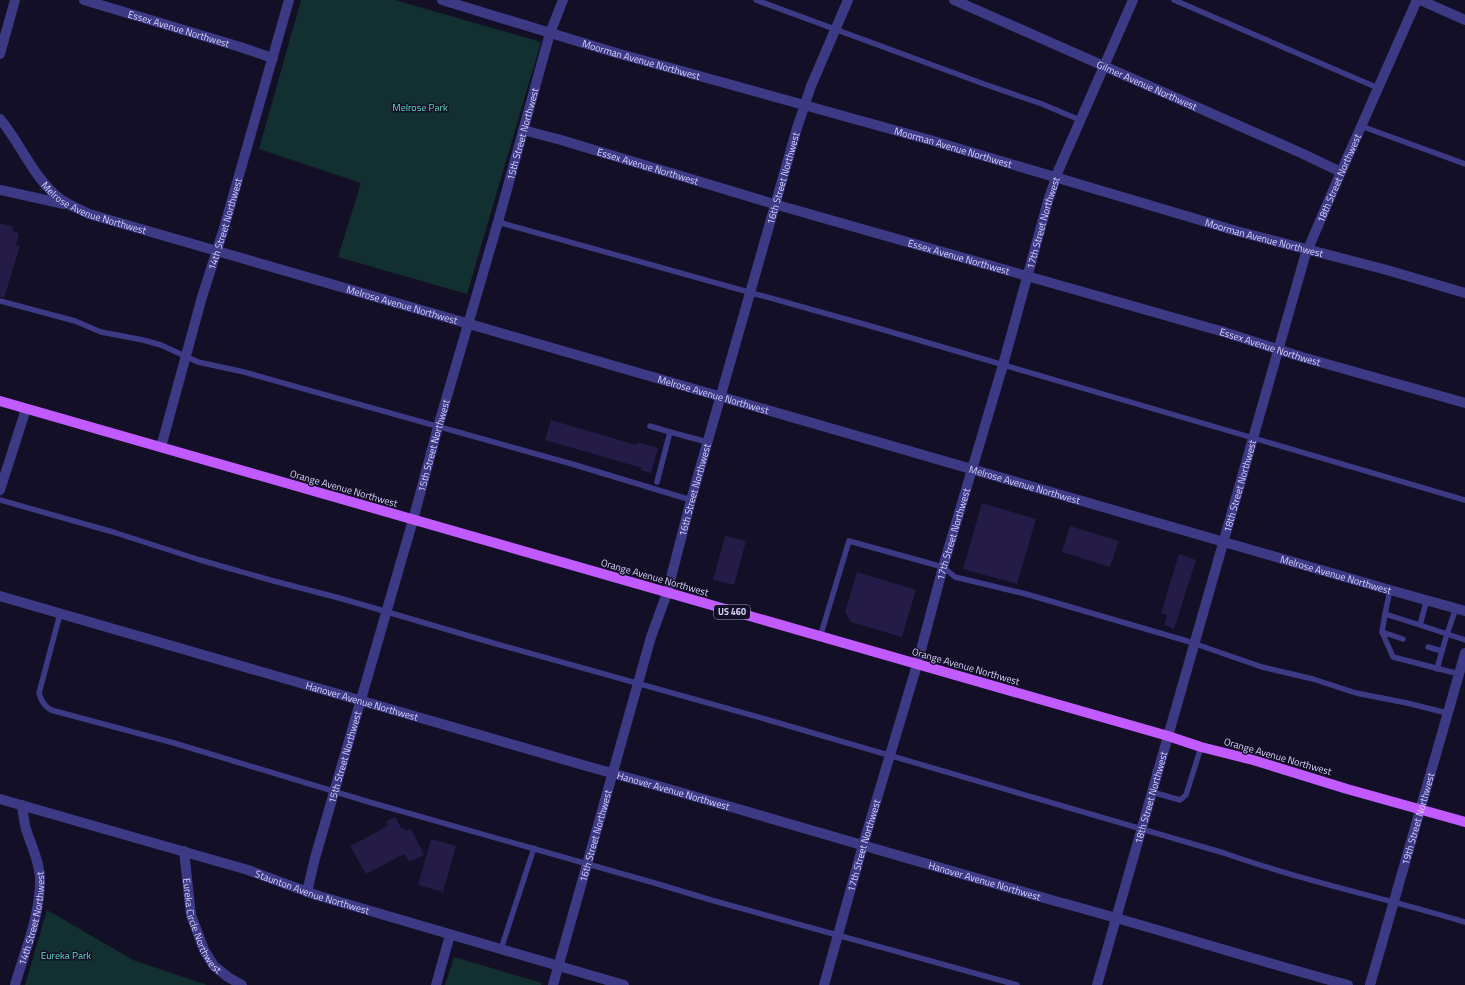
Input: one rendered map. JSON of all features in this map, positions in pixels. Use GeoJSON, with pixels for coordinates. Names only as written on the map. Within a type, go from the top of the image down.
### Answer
{"type":"FeatureCollection","features":[{"type":"Feature","properties":{"kind":"main road","name":"Orange Avenue Northwest"},"geometry":{"type":"LineString","coordinates":[[0,401],[1465,822]]}},
{"type":"Feature","properties":{"kind":"street"},"geometry":{"type":"LineString","coordinates":[[0,54],[15,0]]}},
{"type":"Feature","properties":{"kind":"street","name":"Essex Avenue Northwest"},"geometry":{"type":"LineString","coordinates":[[84,0],[273,58]]}},
{"type":"Feature","properties":{"kind":"street","name":"14th Street Northwest"},"geometry":{"type":"LineString","coordinates":[[161,447],[289,0]]}},
{"type":"Feature","properties":{"kind":"street","name":"Moorman Avenue Northwest"},"geometry":{"type":"LineString","coordinates":[[442,0],[613,52],[930,140],[1240,232],[1387,270],[1465,293]]}},
{"type":"Feature","properties":{"kind":"street","name":"15th Street Northwest"},"geometry":{"type":"LineString","coordinates":[[306,892],[314,858],[498,222],[550,33],[563,0]]}},
{"type":"Feature","properties":{"kind":"street","name":"16th Street Northwest"},"geometry":{"type":"LineString","coordinates":[[553,985],[586,863],[651,637],[667,593],[691,500],[774,204],[805,105],[848,0]]}},
{"type":"Feature","properties":{"kind":"street","name":"Gilmer Avenue Northwest"},"geometry":{"type":"LineString","coordinates":[[954,0],[1302,153],[1341,172]]}},
{"type":"Feature","properties":{"kind":"street","name":"17th Street Northwest"},"geometry":{"type":"LineString","coordinates":[[824,985],[863,845],[917,665],[943,567],[1048,201],[1080,120],[1133,0]]}},
{"type":"Feature","properties":{"kind":"street"},"geometry":{"type":"LineString","coordinates":[[1418,0],[1465,20]]}},
{"type":"Feature","properties":{"kind":"street","name":"18th Street Northwest"},"geometry":{"type":"LineString","coordinates":[[1097,985],[1254,438],[1278,349],[1308,250],[1361,126],[1418,0]]}},
{"type":"Feature","properties":{"kind":"street","name":"Melrose Avenue Northwest"},"geometry":{"type":"LineString","coordinates":[[0,119],[48,188],[70,206],[89,214],[1460,609]]}},
{"type":"Feature","properties":{"kind":"street","name":"Essex Avenue Northwest"},"geometry":{"type":"LineString","coordinates":[[523,130],[774,204],[1216,330],[1465,403]]}},
{"type":"Feature","properties":{"kind":"street"},"geometry":{"type":"LineString","coordinates":[[0,190],[70,206]]}},
{"type":"Feature","properties":{"kind":"street"},"geometry":{"type":"LineString","coordinates":[[0,490],[26,409]]}},
{"type":"Feature","properties":{"kind":"street","name":"Hanover Avenue Northwest"},"geometry":{"type":"LineString","coordinates":[[0,596],[1348,985]]}},
{"type":"Feature","properties":{"kind":"street","name":"19th Street Northwest"},"geometry":{"type":"LineString","coordinates":[[1370,985],[1464,658]]}},
{"type":"Feature","properties":{"kind":"street","name":"Staunton Avenue Northwest"},"geometry":{"type":"LineString","coordinates":[[0,799],[248,870],[306,892],[624,985]]}},
{"type":"Feature","properties":{"kind":"street","name":"14th Street Northwest"},"geometry":{"type":"LineString","coordinates":[[15,985],[35,917],[40,876],[38,861],[26,830],[22,805]]}},
{"type":"Feature","properties":{"kind":"street","name":"Eureka Circle Northwest"},"geometry":{"type":"LineString","coordinates":[[184,851],[191,915],[204,950],[214,966],[228,977],[242,985]]}},
{"type":"Feature","properties":{"kind":"street"},"geometry":{"type":"LineString","coordinates":[[436,985],[450,935]]}},
{"type":"Feature","properties":{"kind":"lane"},"geometry":{"type":"LineString","coordinates":[[756,0],[976,82],[1042,104],[1080,120]]}},
{"type":"Feature","properties":{"kind":"lane"},"geometry":{"type":"LineString","coordinates":[[1174,0],[1378,88]]}},
{"type":"Feature","properties":{"kind":"lane"},"geometry":{"type":"LineString","coordinates":[[1361,126],[1465,164]]}},
{"type":"Feature","properties":{"kind":"lane"},"geometry":{"type":"LineString","coordinates":[[498,222],[874,327],[1465,500]]}},
{"type":"Feature","properties":{"kind":"lane"},"geometry":{"type":"LineString","coordinates":[[0,301],[74,321],[101,332],[161,345],[198,362],[244,372],[438,426],[691,500]]}},
{"type":"Feature","properties":{"kind":"lane"},"geometry":{"type":"LineString","coordinates":[[650,426],[707,442]]}},
{"type":"Feature","properties":{"kind":"lane"},"geometry":{"type":"LineString","coordinates":[[657,482],[670,432]]}},
{"type":"Feature","properties":{"kind":"lane"},"geometry":{"type":"LineString","coordinates":[[0,500],[113,532],[200,560],[386,611],[765,719],[1224,853],[1272,869],[1465,922]]}},
{"type":"Feature","properties":{"kind":"lane"},"geometry":{"type":"LineString","coordinates":[[820,637],[849,541],[943,567],[955,577],[1026,594],[1195,644],[1262,667],[1313,679],[1356,693],[1448,713]]}},
{"type":"Feature","properties":{"kind":"lane"},"geometry":{"type":"LineString","coordinates":[[1390,590],[1382,632],[1393,657],[1459,674]]}},
{"type":"Feature","properties":{"kind":"lane"},"geometry":{"type":"LineString","coordinates":[[1420,626],[1427,600]]}},
{"type":"Feature","properties":{"kind":"lane"},"geometry":{"type":"LineString","coordinates":[[1437,669],[1447,634],[1460,609]]}},
{"type":"Feature","properties":{"kind":"lane"},"geometry":{"type":"LineString","coordinates":[[60,614],[39,688],[40,700],[51,710],[174,743],[711,900],[1017,985]]}},
{"type":"Feature","properties":{"kind":"lane"},"geometry":{"type":"LineString","coordinates":[[1385,614],[1465,640]]}},
{"type":"Feature","properties":{"kind":"lane"},"geometry":{"type":"LineString","coordinates":[[1382,632],[1403,639]]}},
{"type":"Feature","properties":{"kind":"lane"},"geometry":{"type":"LineString","coordinates":[[1428,647],[1442,651]]}},
{"type":"Feature","properties":{"kind":"lane"},"geometry":{"type":"LineString","coordinates":[[1152,792],[1180,800],[1186,795],[1201,747]]}},
{"type":"Feature","properties":{"kind":"lane"},"geometry":{"type":"LineString","coordinates":[[501,949],[534,848]]}},
{"type":"Feature","properties":{"kind":"green space","name":"Melrose Park"},"geometry":{"type":"Polygon","coordinates":[[[301,0],[395,0],[541,42],[467,294],[338,257],[361,183],[259,149],[301,0]]]}},
{"type":"Feature","properties":{"kind":"green space","name":"Eureka Park"},"geometry":{"type":"Polygon","coordinates":[[[47,910],[133,960],[207,985],[25,985],[47,910]]]}},
{"type":"Feature","properties":{"kind":"green space"},"geometry":{"type":"Polygon","coordinates":[[[454,957],[542,983],[541,985],[445,985],[454,957]]]}},
{"type":"Feature","properties":{"kind":"building"},"geometry":{"type":"Polygon","coordinates":[[[0,223],[14,227],[12,231],[19,233],[16,245],[20,246],[4,298],[0,297],[0,223]]]}},
{"type":"Feature","properties":{"kind":"building"},"geometry":{"type":"Polygon","coordinates":[[[551,420],[636,445],[637,442],[658,448],[651,473],[641,470],[642,468],[545,440],[551,420]]]}},
{"type":"Feature","properties":{"kind":"building"},"geometry":{"type":"Polygon","coordinates":[[[982,503],[1036,519],[1017,584],[963,569],[982,503]]]}},
{"type":"Feature","properties":{"kind":"building"},"geometry":{"type":"Polygon","coordinates":[[[1070,526],[1119,541],[1110,567],[1062,552],[1070,526]]]}},
{"type":"Feature","properties":{"kind":"building"},"geometry":{"type":"Polygon","coordinates":[[[725,536],[746,541],[734,585],[713,580],[725,536]]]}},
{"type":"Feature","properties":{"kind":"building"},"geometry":{"type":"Polygon","coordinates":[[[1179,554],[1196,560],[1174,629],[1164,625],[1167,615],[1161,613],[1179,554]]]}},
{"type":"Feature","properties":{"kind":"building"},"geometry":{"type":"Polygon","coordinates":[[[857,572],[916,590],[902,637],[851,622],[845,612],[857,572]]]}},
{"type":"Feature","properties":{"kind":"building"},"geometry":{"type":"Polygon","coordinates":[[[395,817],[402,829],[404,828],[406,831],[411,829],[424,855],[409,862],[404,854],[366,874],[350,846],[388,826],[387,821],[395,817]]]}},
{"type":"Feature","properties":{"kind":"building"},"geometry":{"type":"Polygon","coordinates":[[[431,839],[456,846],[443,892],[418,885],[431,839]]]}}]}
